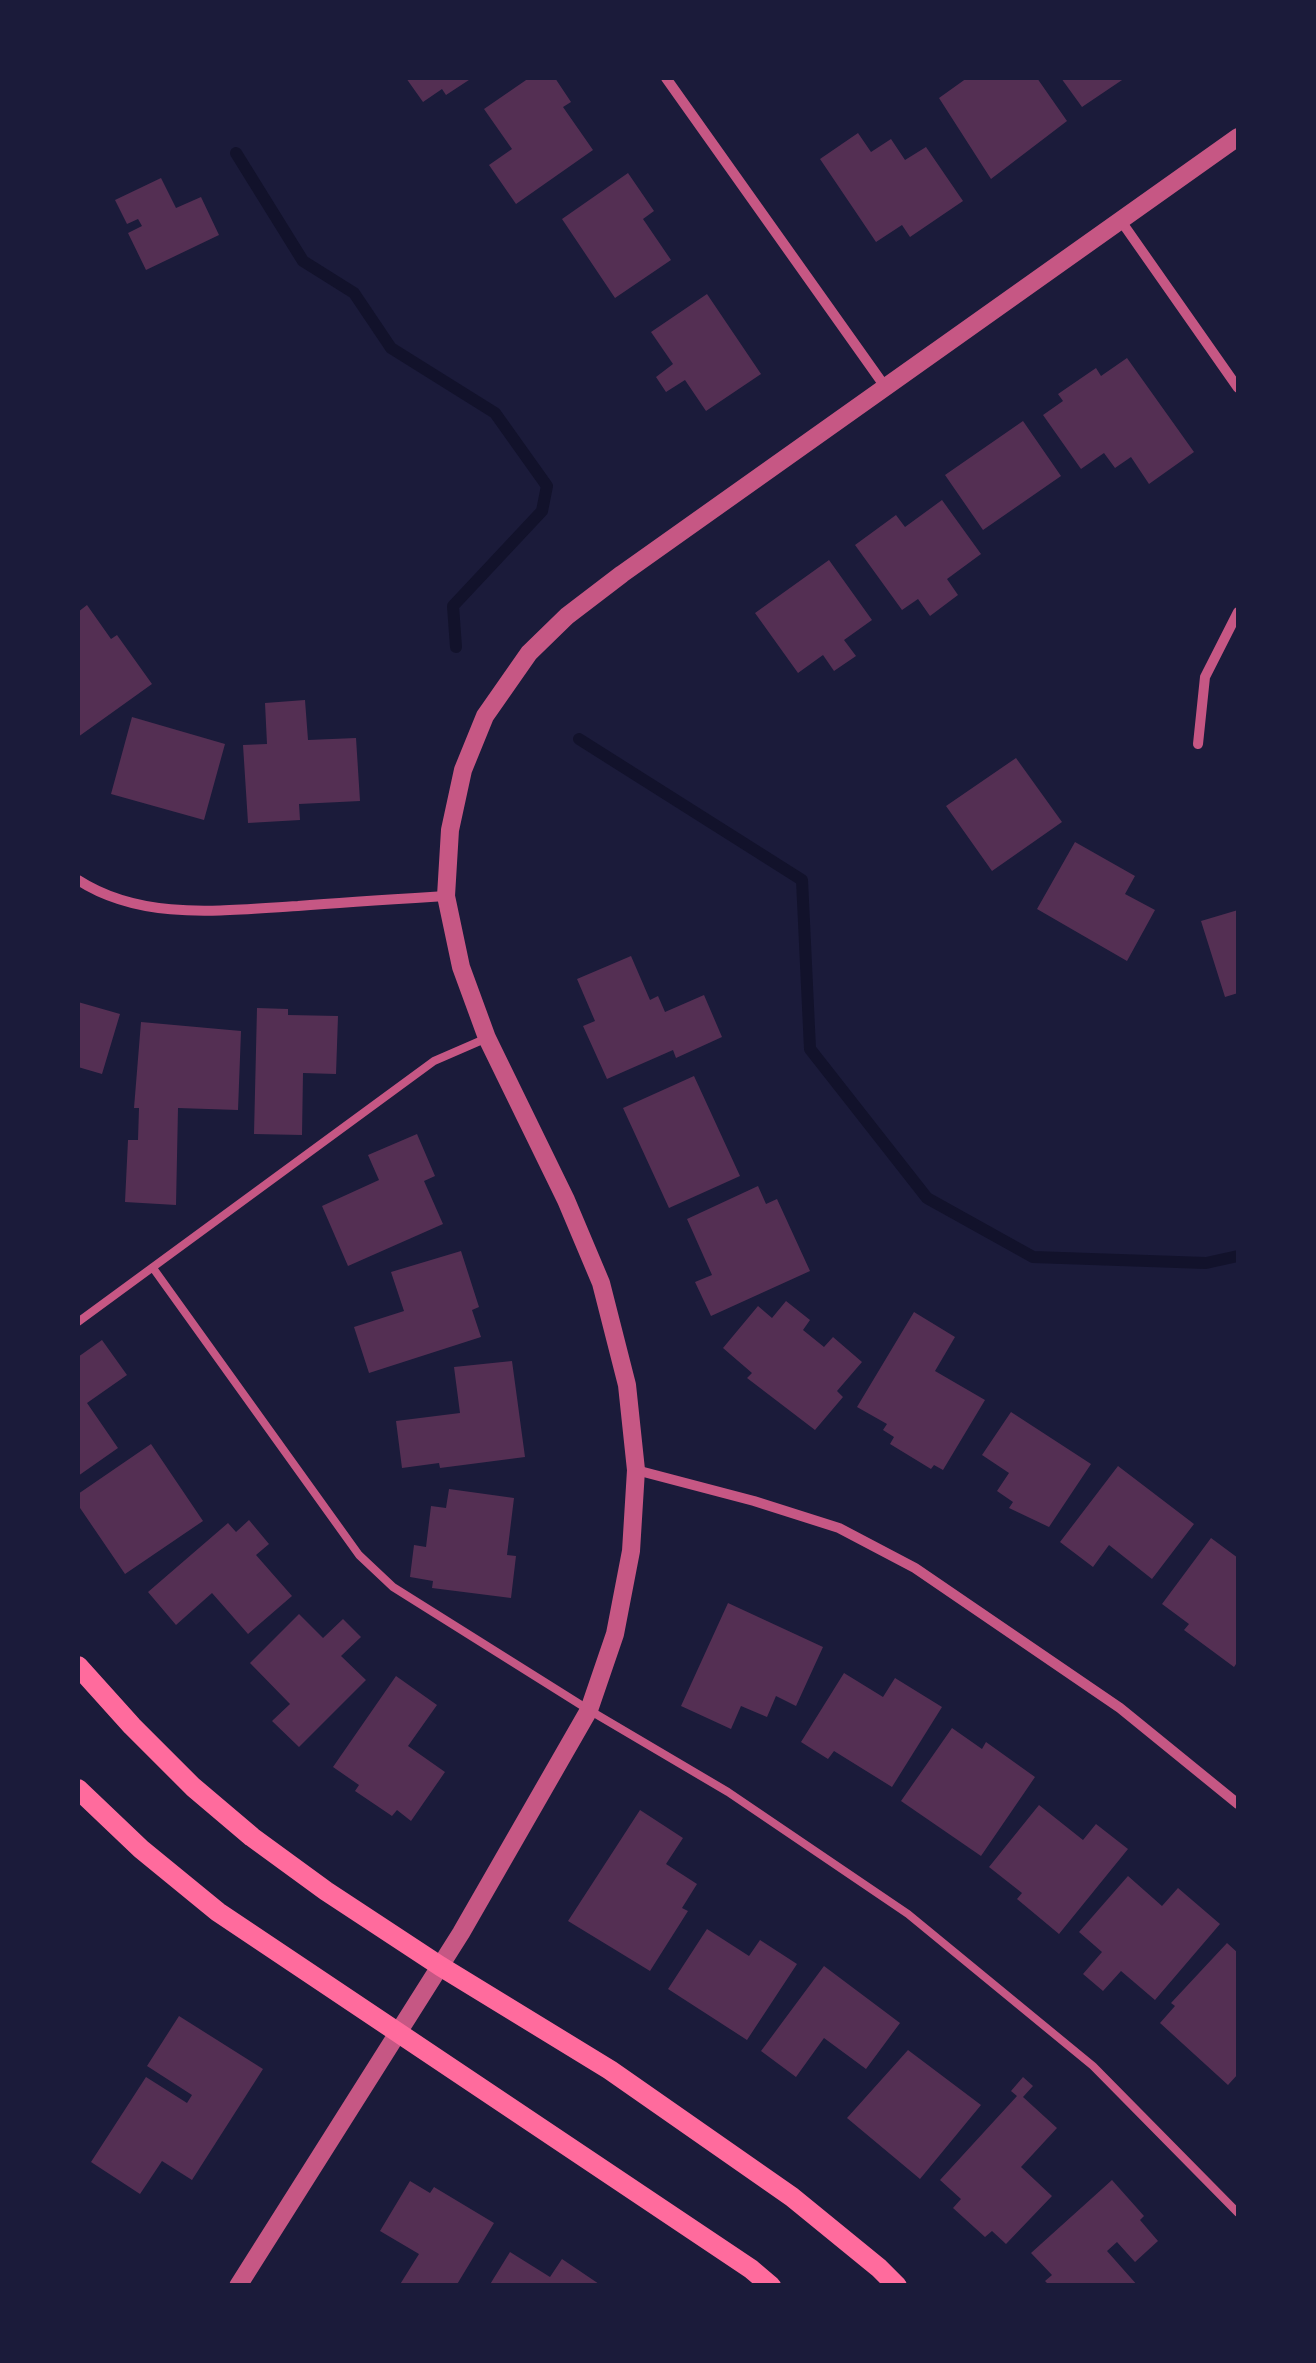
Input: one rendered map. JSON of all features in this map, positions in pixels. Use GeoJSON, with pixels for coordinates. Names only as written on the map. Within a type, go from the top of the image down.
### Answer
{"type":"FeatureCollection","features":[{"type":"Feature","properties":{"kind":"main road"},"geometry":{"type":"LineString","coordinates":[[78,1666],[192,1787],[252,1837],[440,1966],[610,2070],[792,2197],[897,2286]]}},
{"type":"Feature","properties":{"kind":"main road"},"geometry":{"type":"LineString","coordinates":[[78,1789],[141,1849],[218,1912],[771,2286]]}},
{"type":"Feature","properties":{"kind":"street"},"geometry":{"type":"LineString","coordinates":[[666,78],[886,388]]}},
{"type":"Feature","properties":{"kind":"street"},"geometry":{"type":"LineString","coordinates":[[238,2286],[440,1966],[589,1710],[614,1634],[631,1551],[636,1470],[627,1386],[600,1283],[566,1200],[487,1038],[461,967],[446,896],[450,830],[462,770],[485,716],[529,653],[567,616],[1238,137]]}},
{"type":"Feature","properties":{"kind":"street"},"geometry":{"type":"LineString","coordinates":[[1121,221],[1238,388]]}},
{"type":"Feature","properties":{"kind":"street"},"geometry":{"type":"LineString","coordinates":[[1198,744],[1205,678],[1238,612]]}},
{"type":"Feature","properties":{"kind":"street"},"geometry":{"type":"LineString","coordinates":[[78,880],[98,893],[150,907],[205,912],[446,896]]}},
{"type":"Feature","properties":{"kind":"street"},"geometry":{"type":"LineString","coordinates":[[636,1470],[839,1528],[916,1568],[1120,1708],[1238,1804]]}},
{"type":"Feature","properties":{"kind":"lane"},"geometry":{"type":"LineString","coordinates":[[78,1322],[434,1061],[487,1038]]}},
{"type":"Feature","properties":{"kind":"lane"},"geometry":{"type":"LineString","coordinates":[[152,1268],[359,1555],[392,1587],[728,1792],[908,1914],[1093,2066],[1238,2213]]}},
{"type":"Feature","properties":{"kind":"building"},"geometry":{"type":"Polygon","coordinates":[[[406,78],[472,78],[446,95],[442,89],[423,102],[406,78]]]}},
{"type":"Feature","properties":{"kind":"building"},"geometry":{"type":"Polygon","coordinates":[[[529,78],[555,78],[571,102],[563,107],[593,150],[516,204],[489,165],[512,149],[484,109],[529,78]]]}},
{"type":"Feature","properties":{"kind":"building"},"geometry":{"type":"Polygon","coordinates":[[[967,78],[1037,78],[1067,121],[991,179],[939,98],[967,78]]]}},
{"type":"Feature","properties":{"kind":"building"},"geometry":{"type":"Polygon","coordinates":[[[1061,78],[1125,78],[1082,107],[1061,78]]]}},
{"type":"Feature","properties":{"kind":"building"},"geometry":{"type":"Polygon","coordinates":[[[858,133],[871,152],[891,139],[905,160],[926,147],[963,201],[910,237],[902,225],[876,242],[820,159],[858,133]]]}},
{"type":"Feature","properties":{"kind":"building"},"geometry":{"type":"Polygon","coordinates":[[[628,173],[654,211],[643,219],[671,260],[615,298],[562,219],[628,173]]]}},
{"type":"Feature","properties":{"kind":"building"},"geometry":{"type":"Polygon","coordinates":[[[161,178],[176,208],[201,197],[219,235],[146,270],[128,233],[142,226],[138,219],[127,224],[115,200],[161,178]]]}},
{"type":"Feature","properties":{"kind":"building"},"geometry":{"type":"Polygon","coordinates":[[[707,294],[761,374],[706,411],[685,380],[666,392],[656,377],[673,364],[651,332],[707,294]]]}},
{"type":"Feature","properties":{"kind":"building"},"geometry":{"type":"Polygon","coordinates":[[[1127,358],[1194,452],[1149,484],[1131,457],[1115,468],[1104,453],[1081,469],[1043,415],[1063,401],[1058,394],[1096,368],[1101,376],[1127,358]]]}},
{"type":"Feature","properties":{"kind":"building"},"geometry":{"type":"Polygon","coordinates":[[[1023,421],[1061,476],[983,530],[945,475],[1023,421]]]}},
{"type":"Feature","properties":{"kind":"building"},"geometry":{"type":"Polygon","coordinates":[[[942,500],[981,554],[947,579],[958,595],[930,616],[918,599],[902,610],[855,545],[896,515],[905,527],[942,500]]]}},
{"type":"Feature","properties":{"kind":"building"},"geometry":{"type":"Polygon","coordinates":[[[829,560],[872,620],[844,640],[856,656],[834,671],[823,655],[798,673],[755,613],[829,560]]]}},
{"type":"Feature","properties":{"kind":"building"},"geometry":{"type":"Polygon","coordinates":[[[87,605],[111,639],[117,635],[152,684],[78,737],[78,612],[87,605]]]}},
{"type":"Feature","properties":{"kind":"building"},"geometry":{"type":"Polygon","coordinates":[[[305,700],[308,740],[356,738],[360,801],[299,804],[300,820],[248,823],[243,745],[267,744],[265,703],[305,700]]]}},
{"type":"Feature","properties":{"kind":"building"},"geometry":{"type":"Polygon","coordinates":[[[132,717],[225,744],[204,820],[111,794],[132,717]]]}},
{"type":"Feature","properties":{"kind":"building"},"geometry":{"type":"Polygon","coordinates":[[[1016,758],[1062,822],[992,871],[946,806],[1016,758]]]}},
{"type":"Feature","properties":{"kind":"building"},"geometry":{"type":"Polygon","coordinates":[[[1075,842],[1135,876],[1125,894],[1155,910],[1127,961],[1037,909],[1075,842]]]}},
{"type":"Feature","properties":{"kind":"building"},"geometry":{"type":"Polygon","coordinates":[[[1238,910],[1238,993],[1225,997],[1201,921],[1238,910]]]}},
{"type":"Feature","properties":{"kind":"building"},"geometry":{"type":"Polygon","coordinates":[[[631,956],[650,1000],[658,996],[665,1012],[704,995],[722,1037],[676,1058],[673,1050],[607,1079],[583,1026],[595,1021],[577,979],[631,956]]]}},
{"type":"Feature","properties":{"kind":"building"},"geometry":{"type":"Polygon","coordinates":[[[78,1002],[120,1014],[102,1074],[78,1067],[78,1002]]]}},
{"type":"Feature","properties":{"kind":"building"},"geometry":{"type":"Polygon","coordinates":[[[257,1008],[288,1009],[288,1015],[338,1016],[336,1074],[303,1073],[302,1135],[254,1134],[257,1008]]]}},
{"type":"Feature","properties":{"kind":"building"},"geometry":{"type":"Polygon","coordinates":[[[141,1022],[241,1031],[238,1110],[178,1108],[176,1205],[125,1202],[128,1140],[138,1140],[139,1108],[134,1108],[141,1022]]]}},
{"type":"Feature","properties":{"kind":"building"},"geometry":{"type":"Polygon","coordinates":[[[694,1076],[740,1176],[669,1208],[623,1108],[694,1076]]]}},
{"type":"Feature","properties":{"kind":"building"},"geometry":{"type":"Polygon","coordinates":[[[417,1134],[435,1176],[424,1181],[443,1224],[348,1266],[322,1206],[379,1180],[368,1155],[417,1134]]]}},
{"type":"Feature","properties":{"kind":"building"},"geometry":{"type":"Polygon","coordinates":[[[758,1186],[766,1204],[777,1199],[810,1271],[711,1316],[695,1282],[712,1275],[687,1219],[758,1186]]]}},
{"type":"Feature","properties":{"kind":"building"},"geometry":{"type":"Polygon","coordinates":[[[461,1251],[479,1307],[472,1310],[481,1337],[369,1373],[354,1327],[404,1311],[391,1272],[461,1251]]]}},
{"type":"Feature","properties":{"kind":"building"},"geometry":{"type":"Polygon","coordinates":[[[786,1301],[810,1320],[803,1330],[824,1347],[833,1337],[862,1362],[837,1391],[843,1397],[815,1430],[747,1378],[752,1373],[723,1348],[758,1306],[772,1318],[786,1301]]]}},
{"type":"Feature","properties":{"kind":"building"},"geometry":{"type":"Polygon","coordinates":[[[914,1312],[955,1337],[935,1371],[985,1400],[943,1470],[934,1465],[931,1469],[890,1444],[894,1437],[883,1430],[887,1424],[857,1407],[914,1312]]]}},
{"type":"Feature","properties":{"kind":"building"},"geometry":{"type":"Polygon","coordinates":[[[102,1340],[127,1375],[87,1403],[118,1448],[78,1476],[78,1357],[102,1340]]]}},
{"type":"Feature","properties":{"kind":"building"},"geometry":{"type":"Polygon","coordinates":[[[512,1361],[525,1457],[440,1468],[439,1463],[402,1468],[396,1421],[460,1413],[454,1367],[512,1361]]]}},
{"type":"Feature","properties":{"kind":"building"},"geometry":{"type":"Polygon","coordinates":[[[1011,1412],[1091,1464],[1049,1527],[1009,1508],[1013,1502],[997,1491],[1009,1473],[982,1455],[1011,1412]]]}},
{"type":"Feature","properties":{"kind":"building"},"geometry":{"type":"Polygon","coordinates":[[[151,1444],[203,1521],[125,1574],[78,1505],[78,1494],[151,1444]]]}},
{"type":"Feature","properties":{"kind":"building"},"geometry":{"type":"Polygon","coordinates":[[[1118,1466],[1194,1524],[1152,1579],[1109,1545],[1093,1567],[1060,1542],[1118,1466]]]}},
{"type":"Feature","properties":{"kind":"building"},"geometry":{"type":"Polygon","coordinates":[[[449,1489],[514,1498],[507,1555],[516,1556],[511,1598],[432,1588],[433,1581],[410,1577],[414,1545],[426,1547],[431,1506],[446,1508],[449,1489]]]}},
{"type":"Feature","properties":{"kind":"building"},"geometry":{"type":"Polygon","coordinates":[[[249,1520],[269,1544],[256,1555],[292,1596],[248,1634],[212,1593],[176,1625],[148,1592],[228,1523],[236,1532],[249,1520]]]}},
{"type":"Feature","properties":{"kind":"building"},"geometry":{"type":"Polygon","coordinates":[[[1211,1538],[1238,1558],[1238,1661],[1234,1667],[1184,1630],[1189,1624],[1162,1604],[1211,1538]]]}},
{"type":"Feature","properties":{"kind":"building"},"geometry":{"type":"Polygon","coordinates":[[[728,1603],[823,1647],[796,1706],[776,1696],[767,1717],[741,1706],[731,1729],[681,1706],[728,1603]]]}},
{"type":"Feature","properties":{"kind":"building"},"geometry":{"type":"Polygon","coordinates":[[[299,1614],[323,1638],[343,1619],[361,1637],[341,1656],[366,1680],[299,1747],[272,1721],[290,1704],[250,1663],[299,1614]]]}},
{"type":"Feature","properties":{"kind":"building"},"geometry":{"type":"Polygon","coordinates":[[[844,1673],[883,1697],[895,1678],[942,1707],[892,1787],[834,1751],[828,1759],[801,1742],[844,1673]]]}},
{"type":"Feature","properties":{"kind":"building"},"geometry":{"type":"Polygon","coordinates":[[[396,1676],[437,1705],[408,1746],[445,1772],[411,1821],[397,1810],[392,1816],[355,1791],[359,1785],[333,1767],[396,1676]]]}},
{"type":"Feature","properties":{"kind":"building"},"geometry":{"type":"Polygon","coordinates":[[[952,1728],[982,1749],[986,1742],[1035,1777],[981,1856],[901,1801],[952,1728]]]}},
{"type":"Feature","properties":{"kind":"building"},"geometry":{"type":"Polygon","coordinates":[[[1039,1805],[1083,1840],[1096,1824],[1128,1849],[1059,1934],[1017,1899],[1022,1893],[989,1867],[1039,1805]]]}},
{"type":"Feature","properties":{"kind":"building"},"geometry":{"type":"Polygon","coordinates":[[[640,1810],[683,1838],[666,1864],[697,1884],[682,1908],[688,1911],[650,1971],[568,1921],[640,1810]]]}},
{"type":"Feature","properties":{"kind":"building"},"geometry":{"type":"Polygon","coordinates":[[[1128,1876],[1162,1906],[1178,1888],[1220,1924],[1155,2000],[1121,1971],[1103,1991],[1083,1974],[1102,1952],[1079,1932],[1128,1876]]]}},
{"type":"Feature","properties":{"kind":"building"},"geometry":{"type":"Polygon","coordinates":[[[707,1929],[749,1956],[760,1940],[797,1964],[747,2040],[668,1989],[707,1929]]]}},
{"type":"Feature","properties":{"kind":"building"},"geometry":{"type":"Polygon","coordinates":[[[1227,1943],[1238,1953],[1238,2074],[1228,2085],[1160,2023],[1175,2006],[1171,2003],[1227,1943]]]}},
{"type":"Feature","properties":{"kind":"building"},"geometry":{"type":"Polygon","coordinates":[[[824,1966],[900,2023],[866,2069],[824,2038],[796,2077],[761,2051],[824,1966]]]}},
{"type":"Feature","properties":{"kind":"building"},"geometry":{"type":"Polygon","coordinates":[[[179,2016],[263,2069],[192,2180],[162,2161],[140,2194],[91,2162],[146,2077],[187,2103],[192,2095],[147,2066],[179,2016]]]}},
{"type":"Feature","properties":{"kind":"building"},"geometry":{"type":"Polygon","coordinates":[[[908,2050],[981,2105],[920,2179],[847,2118],[908,2050]]]}},
{"type":"Feature","properties":{"kind":"building"},"geometry":{"type":"Polygon","coordinates":[[[1023,2077],[1033,2086],[1023,2097],[1057,2128],[1021,2167],[1052,2196],[1006,2244],[992,2231],[985,2237],[953,2208],[961,2199],[940,2180],[1017,2096],[1011,2091],[1023,2077]]]}},
{"type":"Feature","properties":{"kind":"building"},"geometry":{"type":"Polygon","coordinates":[[[1112,2180],[1144,2216],[1140,2220],[1158,2241],[1135,2262],[1117,2242],[1107,2251],[1138,2286],[1050,2286],[1045,2281],[1052,2275],[1031,2253],[1112,2180]]]}},
{"type":"Feature","properties":{"kind":"building"},"geometry":{"type":"Polygon","coordinates":[[[410,2181],[430,2193],[434,2187],[494,2223],[456,2286],[399,2286],[419,2254],[380,2231],[410,2181]]]}},
{"type":"Feature","properties":{"kind":"building"},"geometry":{"type":"Polygon","coordinates":[[[510,2252],[550,2277],[562,2259],[602,2286],[489,2286],[510,2252]]]}},
{"type":"Feature","properties":{"kind":"waterway"},"geometry":{"type":"LineString","coordinates":[[236,153],[303,261],[354,293],[391,348],[495,413],[547,486],[542,511],[453,606],[456,647]]}},
{"type":"Feature","properties":{"kind":"waterway"},"geometry":{"type":"LineString","coordinates":[[579,739],[802,880],[810,1049],[927,1198],[1033,1257],[1206,1263],[1238,1256]]}}]}
